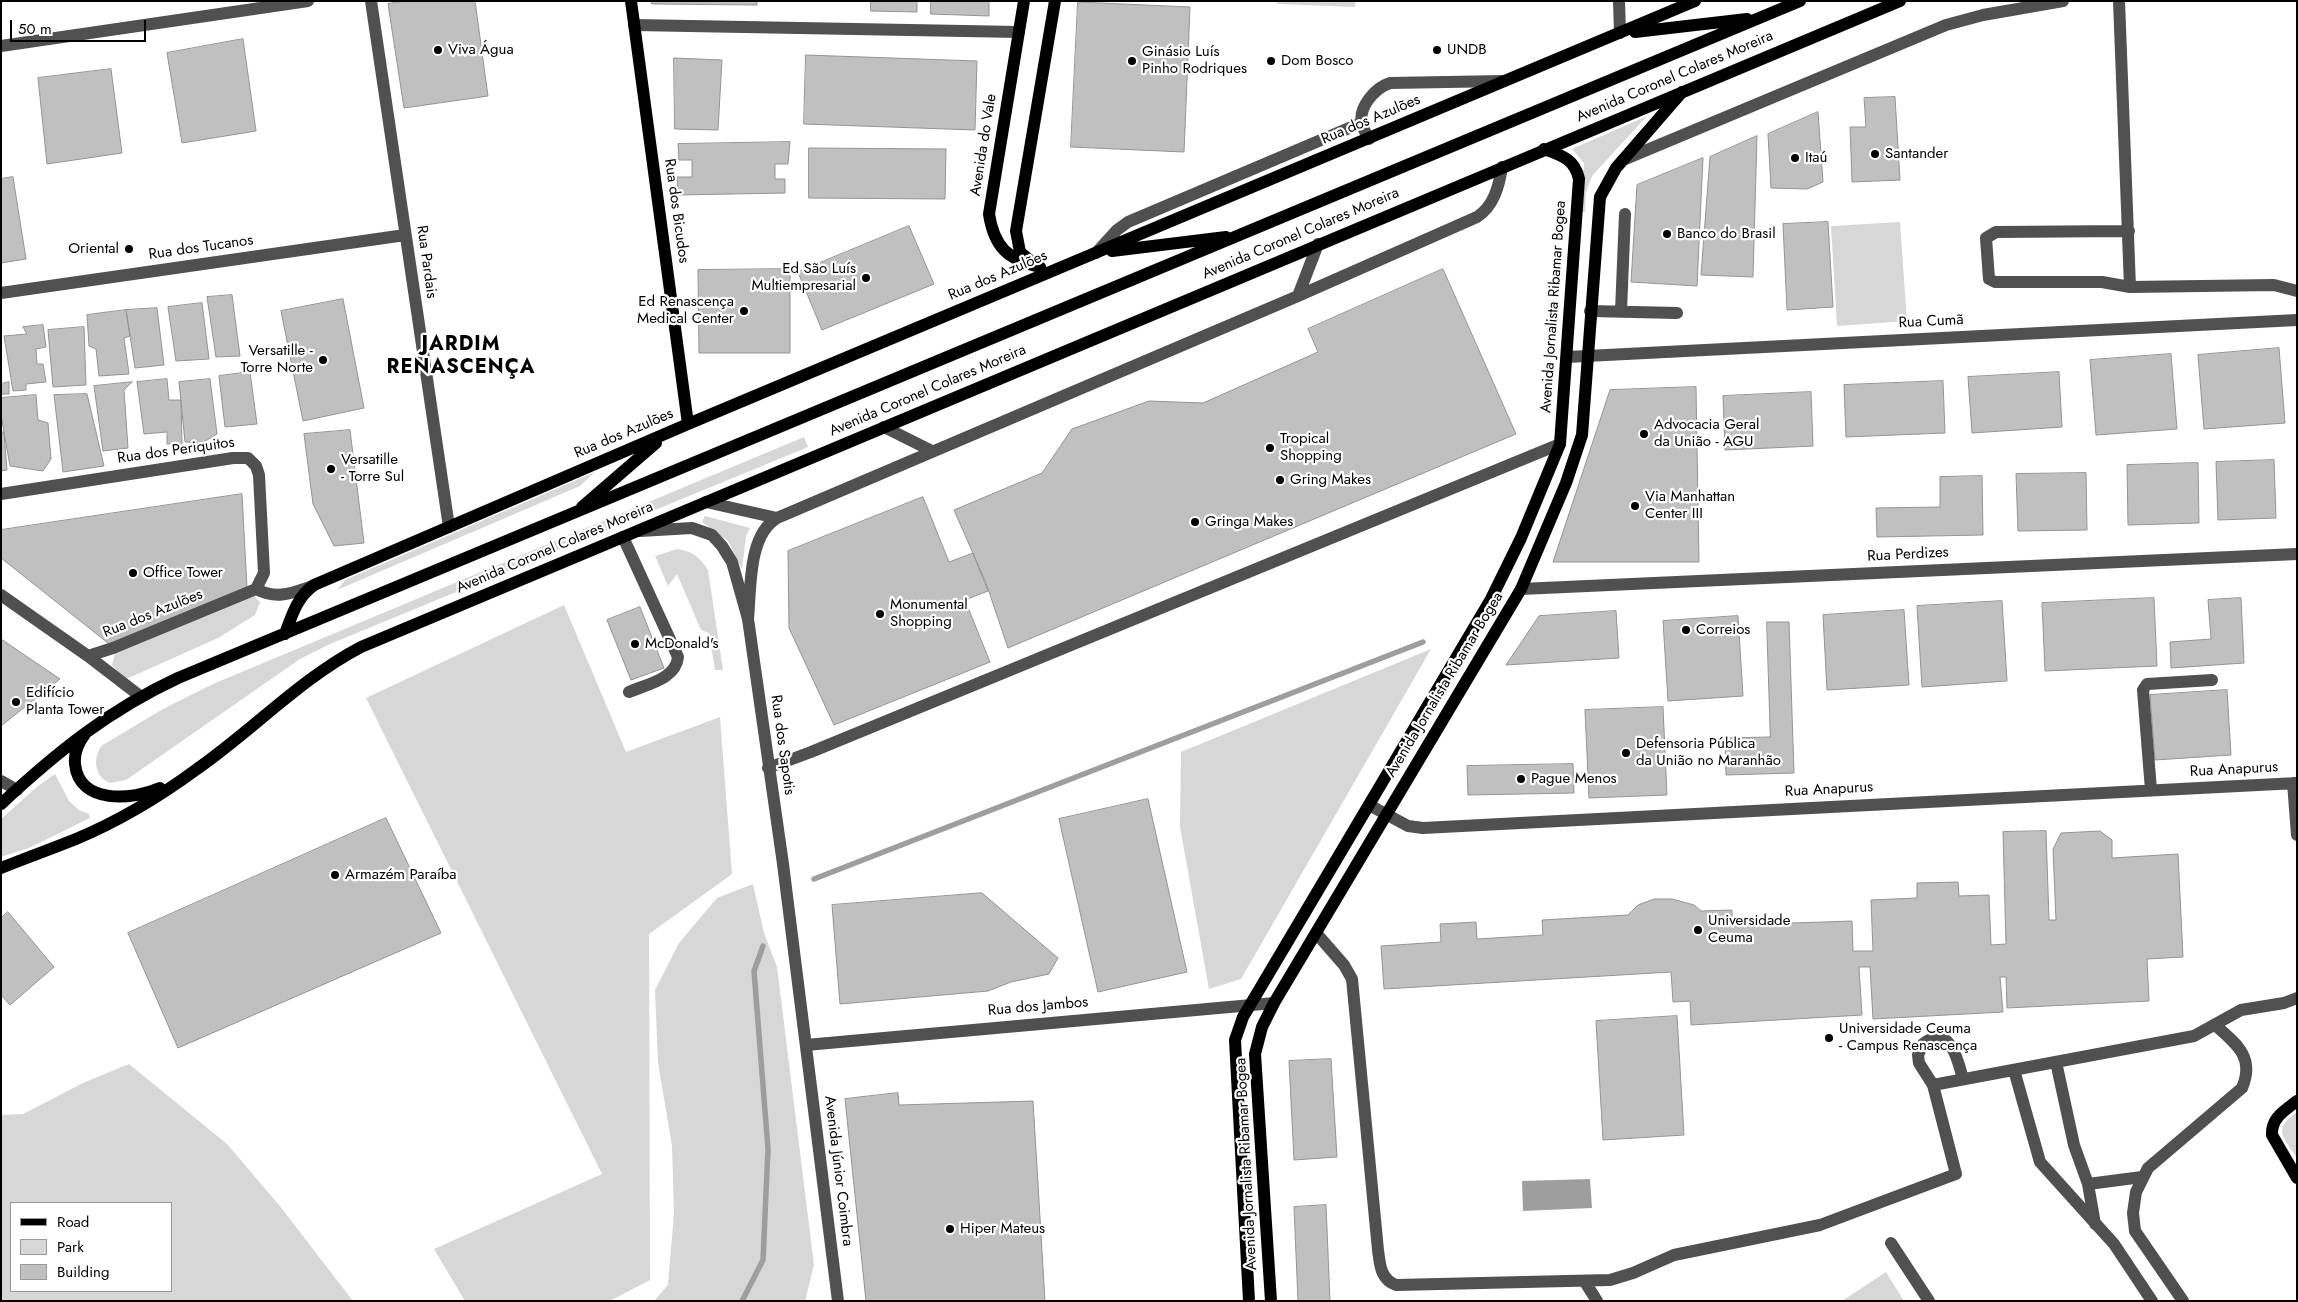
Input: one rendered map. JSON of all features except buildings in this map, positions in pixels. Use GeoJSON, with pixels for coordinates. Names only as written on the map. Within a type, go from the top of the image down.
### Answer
{"type":"FeatureCollection","features":[{"type":"Feature","properties":{"kind":"main road","name":"Rua dos Bicudos"},"geometry":{"type":"LineString","coordinates":[[631,1],[688,424]]}},
{"type":"Feature","properties":{"kind":"main road","name":"Avenida do Vale"},"geometry":{"type":"LineString","coordinates":[[1024,1],[989,214],[994,236],[1005,252],[1025,264],[1055,270]]}},
{"type":"Feature","properties":{"kind":"main road","name":"Avenida do Vale"},"geometry":{"type":"LineString","coordinates":[[1040,267],[1020,252],[1016,231],[1055,1]]}},
{"type":"Feature","properties":{"kind":"main road","name":"Rua dos Azulões"},"geometry":{"type":"LineString","coordinates":[[285,634],[294,607],[306,591],[314,585],[688,424],[1696,1]]}},
{"type":"Feature","properties":{"kind":"main road","name":"Avenida Coronel Colares Moreira"},"geometry":{"type":"LineString","coordinates":[[1,804],[56,753],[96,724],[140,696],[178,678],[575,514],[1800,1]]}},
{"type":"Feature","properties":{"kind":"main road","name":"Avenida Coronel Colares Moreira"},"geometry":{"type":"LineString","coordinates":[[1,868],[77,839],[119,819],[165,792],[309,679],[343,656],[1684,90],[1900,1]]}},
{"type":"Feature","properties":{"kind":"main road"},"geometry":{"type":"LineString","coordinates":[[1620,34],[1763,17]]}},
{"type":"Feature","properties":{"kind":"main road","name":"Avenida Jornalista Ribamar Bogea"},"geometry":{"type":"LineString","coordinates":[[1271,1301],[1255,1054],[1262,1027],[1274,1003],[1521,589],[1578,450],[1582,434],[1600,197],[1610,176],[1684,90]]}},
{"type":"Feature","properties":{"kind":"main road","name":"Avenida Jornalista Ribamar Bogea"},"geometry":{"type":"LineString","coordinates":[[1249,1301],[1235,1040],[1243,1017],[1491,599],[1521,538],[1560,444],[1578,180],[1577,171],[1570,160],[1544,149]]}},
{"type":"Feature","properties":{"kind":"main road"},"geometry":{"type":"LineString","coordinates":[[1096,253],[1243,235]]}},
{"type":"Feature","properties":{"kind":"main road"},"geometry":{"type":"LineString","coordinates":[[575,514],[665,434]]}},
{"type":"Feature","properties":{"kind":"main road"},"geometry":{"type":"LineString","coordinates":[[96,724],[78,744],[75,762],[81,780],[98,793],[115,797],[138,796],[158,789],[198,768]]}},
{"type":"Feature","properties":{"kind":"main road"},"geometry":{"type":"LineString","coordinates":[[2297,1101],[2275,1120],[2271,1130],[2272,1135],[2297,1178]]}},
{"type":"Feature","properties":{"kind":"street"},"geometry":{"type":"LineString","coordinates":[[1,46],[223,7],[308,1]]}},
{"type":"Feature","properties":{"kind":"street","name":"Rua Pardais"},"geometry":{"type":"LineString","coordinates":[[371,1],[449,527]]}},
{"type":"Feature","properties":{"kind":"street"},"geometry":{"type":"LineString","coordinates":[[1619,1],[1620,34]]}},
{"type":"Feature","properties":{"kind":"street"},"geometry":{"type":"LineString","coordinates":[[1623,160],[1946,25],[1982,15],[2063,1]]}},
{"type":"Feature","properties":{"kind":"street"},"geometry":{"type":"LineString","coordinates":[[2119,1],[2130,287]]}},
{"type":"Feature","properties":{"kind":"street"},"geometry":{"type":"LineString","coordinates":[[634,25],[1019,32]]}},
{"type":"Feature","properties":{"kind":"street"},"geometry":{"type":"LineString","coordinates":[[1369,139],[1361,123],[1365,105],[1373,93],[1390,83],[1508,81]]}},
{"type":"Feature","properties":{"kind":"street"},"geometry":{"type":"LineString","coordinates":[[1096,253],[1117,230],[1128,222],[1361,123]]}},
{"type":"Feature","properties":{"kind":"street"},"geometry":{"type":"LineString","coordinates":[[748,619],[757,544],[764,528],[777,518],[1298,296],[1477,217],[1484,212],[1492,201],[1502,167]]}},
{"type":"Feature","properties":{"kind":"street"},"geometry":{"type":"LineString","coordinates":[[1621,311],[1625,214]]}},
{"type":"Feature","properties":{"kind":"street"},"geometry":{"type":"LineString","coordinates":[[2129,231],[1996,232],[1986,238],[1987,273],[1989,279],[1995,282],[2102,282],[2130,287],[2274,286],[2297,291]]}},
{"type":"Feature","properties":{"kind":"street","name":"Rua dos Tucanos"},"geometry":{"type":"LineString","coordinates":[[1,293],[405,235]]}},
{"type":"Feature","properties":{"kind":"street"},"geometry":{"type":"LineString","coordinates":[[1298,296],[1318,244]]}},
{"type":"Feature","properties":{"kind":"street"},"geometry":{"type":"LineString","coordinates":[[1590,311],[1677,313]]}},
{"type":"Feature","properties":{"kind":"street","name":"Rua Cumã"},"geometry":{"type":"LineString","coordinates":[[1567,357],[2297,320]]}},
{"type":"Feature","properties":{"kind":"street"},"geometry":{"type":"LineString","coordinates":[[884,427],[932,451]]}},
{"type":"Feature","properties":{"kind":"street"},"geometry":{"type":"LineString","coordinates":[[768,768],[819,749],[1560,444]]}},
{"type":"Feature","properties":{"kind":"street","name":"Rua dos Periquitos"},"geometry":{"type":"LineString","coordinates":[[1,494],[233,458],[248,458],[256,466],[259,476],[264,573],[256,589]]}},
{"type":"Feature","properties":{"kind":"street"},"geometry":{"type":"LineString","coordinates":[[706,502],[777,518]]}},
{"type":"Feature","properties":{"kind":"street","name":"Rua dos Sapotis"},"geometry":{"type":"LineString","coordinates":[[636,532],[687,528],[703,531],[712,535],[732,562],[748,619],[783,864],[806,1044]]}},
{"type":"Feature","properties":{"kind":"street"},"geometry":{"type":"LineString","coordinates":[[623,537],[678,657],[677,666],[672,673],[628,692]]}},
{"type":"Feature","properties":{"kind":"street","name":"Rua Perdizes"},"geometry":{"type":"LineString","coordinates":[[1521,589],[2297,554]]}},
{"type":"Feature","properties":{"kind":"street","name":"Rua dos Azulões"},"geometry":{"type":"LineString","coordinates":[[88,656],[113,648],[256,589],[272,596],[285,596],[314,585]]}},
{"type":"Feature","properties":{"kind":"street"},"geometry":{"type":"LineString","coordinates":[[1,596],[88,656],[140,696]]}},
{"type":"Feature","properties":{"kind":"street"},"geometry":{"type":"LineString","coordinates":[[2151,790],[2143,690],[2147,684],[2212,680]]}},
{"type":"Feature","properties":{"kind":"street"},"geometry":{"type":"LineString","coordinates":[[1,781],[16,790]]}},
{"type":"Feature","properties":{"kind":"street"},"geometry":{"type":"LineString","coordinates":[[2295,783],[2297,835]]}},
{"type":"Feature","properties":{"kind":"street","name":"Rua Anapurus"},"geometry":{"type":"LineString","coordinates":[[1369,805],[1408,826],[1423,828],[2295,783]]}},
{"type":"Feature","properties":{"kind":"street"},"geometry":{"type":"LineString","coordinates":[[1316,933],[1344,965],[1352,979],[1381,1269],[1386,1280],[1401,1286],[1585,1282],[1621,1277],[1674,1255],[1820,1225],[1956,1174],[1933,1085],[1921,1067],[1918,1055],[1922,1044],[1934,1039],[1948,1042],[1955,1050],[1962,1079]]}},
{"type":"Feature","properties":{"kind":"street"},"geometry":{"type":"LineString","coordinates":[[1933,1085],[2194,1036],[2240,1010],[2284,1003],[2297,998]]}},
{"type":"Feature","properties":{"kind":"street","name":"Rua dos Jambos"},"geometry":{"type":"LineString","coordinates":[[806,1044],[1274,1003]]}},
{"type":"Feature","properties":{"kind":"street"},"geometry":{"type":"LineString","coordinates":[[2183,1301],[2135,1231],[2133,1213],[2136,1192],[2148,1168],[2242,1088],[2247,1076],[2248,1062],[2233,1040],[2215,1025]]}},
{"type":"Feature","properties":{"kind":"street","name":"Avenida Júnior Coimbra"},"geometry":{"type":"LineString","coordinates":[[806,1044],[838,1301]]}},
{"type":"Feature","properties":{"kind":"street"},"geometry":{"type":"LineString","coordinates":[[2056,1062],[2074,1145],[2088,1184],[2095,1224]]}},
{"type":"Feature","properties":{"kind":"street"},"geometry":{"type":"LineString","coordinates":[[2014,1070],[2040,1162],[2114,1244],[2152,1301]]}},
{"type":"Feature","properties":{"kind":"street"},"geometry":{"type":"LineString","coordinates":[[2088,1184],[2142,1177]]}},
{"type":"Feature","properties":{"kind":"street"},"geometry":{"type":"LineString","coordinates":[[1891,1243],[1929,1301]]}},
{"type":"Feature","properties":{"kind":"street"},"geometry":{"type":"LineString","coordinates":[[1585,1282],[1597,1301]]}},
{"type":"Feature","properties":{"kind":"green space"},"geometry":{"type":"Polygon","coordinates":[[[1277,1],[1355,1],[1355,7],[1277,4],[1277,1]]]}},
{"type":"Feature","properties":{"kind":"green space"},"geometry":{"type":"Polygon","coordinates":[[[1647,116],[1592,176],[1586,192],[1585,212],[1582,212],[1584,163],[1572,149],[1647,116]]]}},
{"type":"Feature","properties":{"kind":"green space"},"geometry":{"type":"Polygon","coordinates":[[[1900,222],[1907,321],[1837,326],[1831,226],[1900,222]]]}},
{"type":"Feature","properties":{"kind":"green space"},"geometry":{"type":"Polygon","coordinates":[[[804,437],[808,447],[330,644],[300,659],[126,780],[110,783],[98,772],[96,762],[101,746],[163,709],[213,684],[804,437]]]}},
{"type":"Feature","properties":{"kind":"green space"},"geometry":{"type":"Polygon","coordinates":[[[595,472],[580,486],[337,590],[345,580],[595,472]]]}},
{"type":"Feature","properties":{"kind":"green space"},"geometry":{"type":"Polygon","coordinates":[[[705,516],[750,528],[746,536],[742,569],[728,541],[702,522],[705,516]]]}},
{"type":"Feature","properties":{"kind":"green space"},"geometry":{"type":"Polygon","coordinates":[[[677,549],[695,555],[708,570],[723,670],[715,670],[709,633],[701,630],[677,574],[668,586],[655,556],[677,549]]]}},
{"type":"Feature","properties":{"kind":"green space"},"geometry":{"type":"Polygon","coordinates":[[[252,594],[260,602],[255,615],[218,638],[124,680],[112,665],[115,653],[252,594]]]}},
{"type":"Feature","properties":{"kind":"green space"},"geometry":{"type":"Polygon","coordinates":[[[564,605],[626,752],[720,717],[732,874],[649,934],[650,1280],[610,1301],[465,1301],[434,1249],[602,1174],[366,698],[564,605]]]}},
{"type":"Feature","properties":{"kind":"green space"},"geometry":{"type":"Polygon","coordinates":[[[1431,649],[1241,979],[1209,989],[1180,827],[1181,752],[1431,649]]]}},
{"type":"Feature","properties":{"kind":"green space"},"geometry":{"type":"Polygon","coordinates":[[[55,774],[69,801],[79,810],[89,814],[90,818],[29,848],[1,857],[1,819],[38,786],[55,774]]]}},
{"type":"Feature","properties":{"kind":"green space"},"geometry":{"type":"Polygon","coordinates":[[[753,884],[764,933],[777,967],[814,1265],[805,1301],[654,1301],[668,1285],[674,1213],[672,1146],[658,1063],[655,990],[679,943],[717,898],[753,884]]]}},
{"type":"Feature","properties":{"kind":"green space"},"geometry":{"type":"Polygon","coordinates":[[[129,1064],[227,1144],[279,1205],[353,1301],[1,1301],[1,1115],[23,1114],[83,1083],[129,1064]]]}},
{"type":"Feature","properties":{"kind":"green space"},"geometry":{"type":"Polygon","coordinates":[[[2297,1112],[2297,1158],[2284,1139],[2282,1129],[2289,1118],[2297,1112]]]}},
{"type":"Feature","properties":{"kind":"green space"},"geometry":{"type":"Polygon","coordinates":[[[1886,1272],[1904,1301],[1842,1301],[1886,1272]]]}},
{"type":"Feature","properties":{"kind":"shaded area"},"geometry":{"type":"Polygon","coordinates":[[[1590,1179],[1592,1208],[1523,1211],[1522,1181],[1590,1179]]]}},
{"type":"Feature","properties":{"kind":"waterway"},"geometry":{"type":"LineString","coordinates":[[814,879],[1423,642]]}},
{"type":"Feature","properties":{"kind":"waterway"},"geometry":{"type":"LineString","coordinates":[[742,1301],[763,1260],[768,1149],[754,971],[763,946]]}},
{"type":"Feature","properties":{"kind":"place","name":"Viva Água"},"geometry":{"type":"Point","coordinates":[438,50]}},
{"type":"Feature","properties":{"kind":"place","name":"UNDB"},"geometry":{"type":"Point","coordinates":[1437,50]}},
{"type":"Feature","properties":{"kind":"place","name":"Ginásio Luís Pinho Rodriques"},"geometry":{"type":"Point","coordinates":[1132,61]}},
{"type":"Feature","properties":{"kind":"place","name":"Dom Bosco"},"geometry":{"type":"Point","coordinates":[1271,61]}},
{"type":"Feature","properties":{"kind":"place","name":"Santander"},"geometry":{"type":"Point","coordinates":[1875,154]}},
{"type":"Feature","properties":{"kind":"place","name":"Itaú"},"geometry":{"type":"Point","coordinates":[1795,158]}},
{"type":"Feature","properties":{"kind":"place","name":"Banco do Brasil"},"geometry":{"type":"Point","coordinates":[1667,234]}},
{"type":"Feature","properties":{"kind":"place","name":"Oriental"},"geometry":{"type":"Point","coordinates":[129,249]}},
{"type":"Feature","properties":{"kind":"place","name":"Ed São Luís Multiempresarial"},"geometry":{"type":"Point","coordinates":[866,278]}},
{"type":"Feature","properties":{"kind":"place","name":"Ed Renascença Medical Center"},"geometry":{"type":"Point","coordinates":[744,311]}},
{"type":"Feature","properties":{"kind":"place","name":"Versatille - Torre Norte"},"geometry":{"type":"Point","coordinates":[323,360]}},
{"type":"Feature","properties":{"kind":"place","name":"Advocacia Geral da União - AGU"},"geometry":{"type":"Point","coordinates":[1644,434]}},
{"type":"Feature","properties":{"kind":"place","name":"Tropical Shopping"},"geometry":{"type":"Point","coordinates":[1270,448]}},
{"type":"Feature","properties":{"kind":"place","name":"Versatille - Torre Sul"},"geometry":{"type":"Point","coordinates":[331,469]}},
{"type":"Feature","properties":{"kind":"place","name":"Gring Makes"},"geometry":{"type":"Point","coordinates":[1280,480]}},
{"type":"Feature","properties":{"kind":"place","name":"Via Manhattan Center III"},"geometry":{"type":"Point","coordinates":[1635,506]}},
{"type":"Feature","properties":{"kind":"place","name":"Gringa Makes"},"geometry":{"type":"Point","coordinates":[1195,522]}},
{"type":"Feature","properties":{"kind":"place","name":"Office Tower"},"geometry":{"type":"Point","coordinates":[133,573]}},
{"type":"Feature","properties":{"kind":"place","name":"Monumental Shopping"},"geometry":{"type":"Point","coordinates":[880,614]}},
{"type":"Feature","properties":{"kind":"place","name":"Correios"},"geometry":{"type":"Point","coordinates":[1686,630]}},
{"type":"Feature","properties":{"kind":"place","name":"McDonald's"},"geometry":{"type":"Point","coordinates":[635,644]}},
{"type":"Feature","properties":{"kind":"place","name":"Edifício Planta Tower"},"geometry":{"type":"Point","coordinates":[16,702]}},
{"type":"Feature","properties":{"kind":"place","name":"Defensoria Pública da União no Maranhão"},"geometry":{"type":"Point","coordinates":[1626,753]}},
{"type":"Feature","properties":{"kind":"place","name":"Pague Menos"},"geometry":{"type":"Point","coordinates":[1521,779]}},
{"type":"Feature","properties":{"kind":"place","name":"Armazém Paraíba"},"geometry":{"type":"Point","coordinates":[335,875]}},
{"type":"Feature","properties":{"kind":"place","name":"Universidade Ceuma"},"geometry":{"type":"Point","coordinates":[1698,930]}},
{"type":"Feature","properties":{"kind":"place","name":"Universidade Ceuma - Campus Renascença"},"geometry":{"type":"Point","coordinates":[1829,1038]}},
{"type":"Feature","properties":{"kind":"place","name":"Hiper Mateus"},"geometry":{"type":"Point","coordinates":[950,1229]}},
{"type":"Feature","properties":{"kind":"district","name":"JARDIM RENASCENÇA"},"geometry":{"type":"Point","coordinates":[461,356]}}]}
